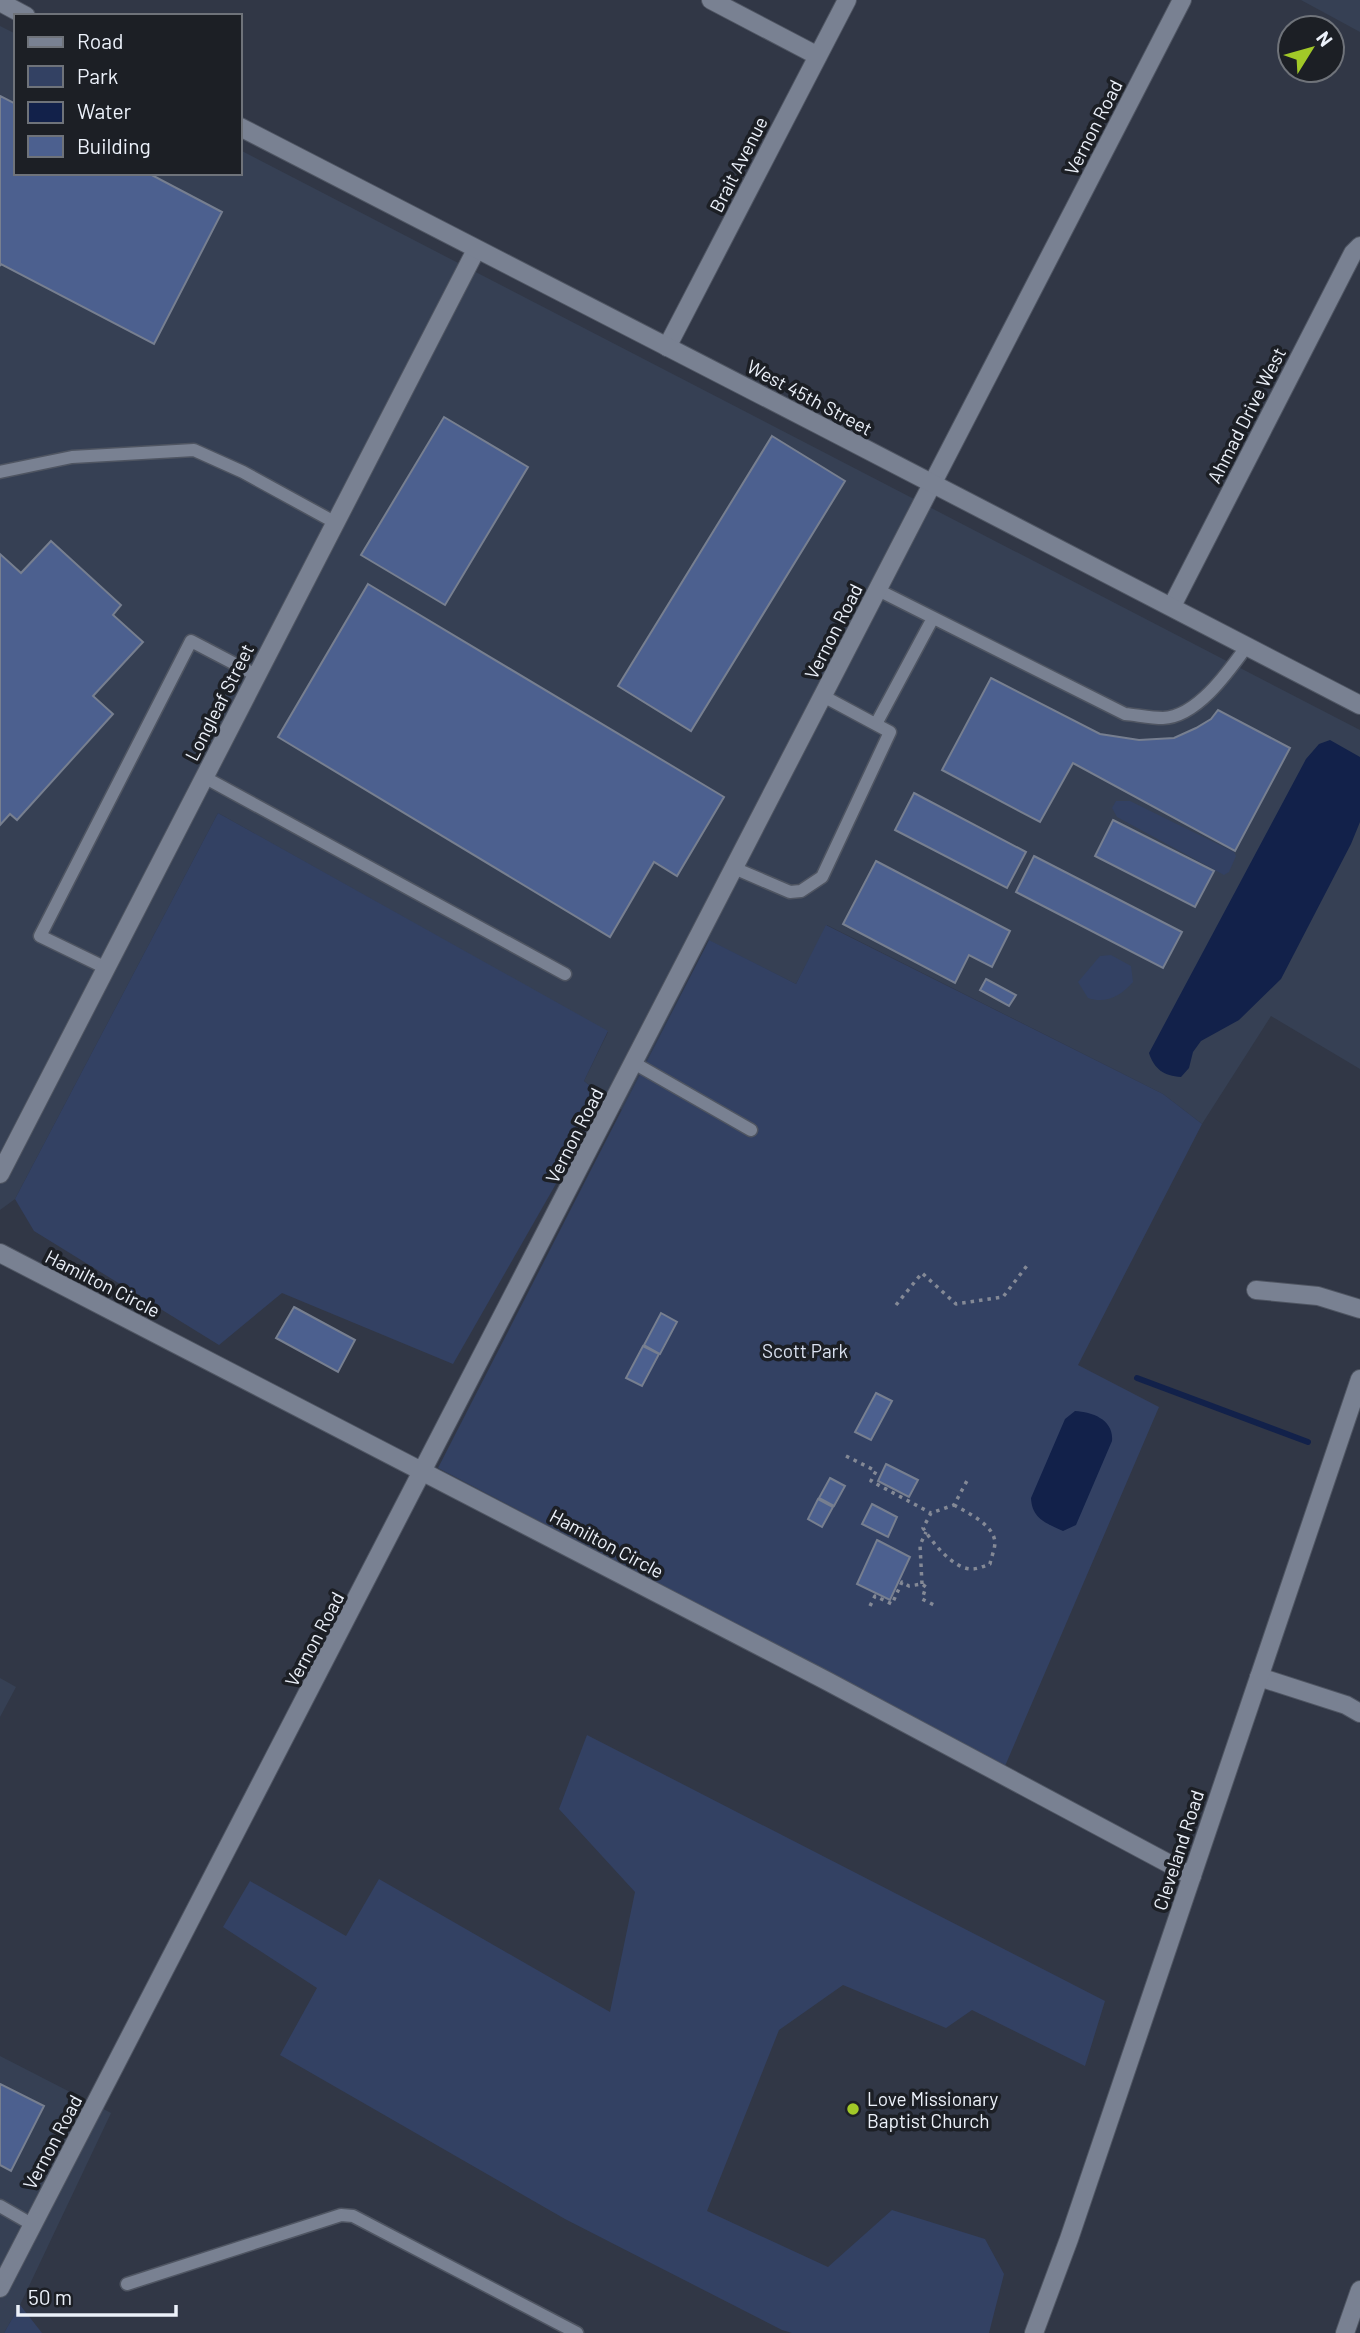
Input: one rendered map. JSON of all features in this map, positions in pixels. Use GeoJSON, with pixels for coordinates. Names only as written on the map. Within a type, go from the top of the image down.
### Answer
{"type":"FeatureCollection","features":[{"type":"Feature","properties":{"kind":"street"},"geometry":{"type":"LineString","coordinates":[[711,0],[817,57]]}},
{"type":"Feature","properties":{"kind":"street","name":"Brait Avenue"},"geometry":{"type":"LineString","coordinates":[[667,347],[847,0]]}},
{"type":"Feature","properties":{"kind":"street","name":"Vernon Road"},"geometry":{"type":"LineString","coordinates":[[0,2288],[425,1472],[1182,0]]}},
{"type":"Feature","properties":{"kind":"street"},"geometry":{"type":"LineString","coordinates":[[0,2],[22,14]]}},
{"type":"Feature","properties":{"kind":"street","name":"West 45th Street"},"geometry":{"type":"LineString","coordinates":[[242,128],[1360,705]]}},
{"type":"Feature","properties":{"kind":"street","name":"Ahmad Drive West"},"geometry":{"type":"LineString","coordinates":[[1172,606],[1353,253],[1360,246]]}},
{"type":"Feature","properties":{"kind":"street","name":"Longleaf Street"},"geometry":{"type":"LineString","coordinates":[[0,1174],[476,250]]}},
{"type":"Feature","properties":{"kind":"street","name":"Hamilton Circle"},"geometry":{"type":"LineString","coordinates":[[0,1253],[815,1674],[1192,1876]]}},
{"type":"Feature","properties":{"kind":"street"},"geometry":{"type":"LineString","coordinates":[[1256,1290],[1318,1296],[1360,1309]]}},
{"type":"Feature","properties":{"kind":"street","name":"Cleveland Road"},"geometry":{"type":"LineString","coordinates":[[1034,2333],[1069,2239],[1360,1379]]}},
{"type":"Feature","properties":{"kind":"street"},"geometry":{"type":"LineString","coordinates":[[1259,1677],[1346,1705],[1360,1713]]}},
{"type":"Feature","properties":{"kind":"street"},"geometry":{"type":"LineString","coordinates":[[1345,2333],[1360,2290]]}},
{"type":"Feature","properties":{"kind":"lane"},"geometry":{"type":"LineString","coordinates":[[0,472],[72,457],[194,450],[243,472],[336,523]]}},
{"type":"Feature","properties":{"kind":"lane"},"geometry":{"type":"LineString","coordinates":[[877,590],[1125,713],[1165,718],[1188,709],[1218,685],[1247,646]]}},
{"type":"Feature","properties":{"kind":"lane"},"geometry":{"type":"LineString","coordinates":[[876,724],[933,618]]}},
{"type":"Feature","properties":{"kind":"lane"},"geometry":{"type":"LineString","coordinates":[[106,968],[40,936],[84,850],[191,641],[256,675]]}},
{"type":"Feature","properties":{"kind":"lane"},"geometry":{"type":"LineString","coordinates":[[734,868],[790,892],[800,891],[822,877],[890,732],[823,696]]}},
{"type":"Feature","properties":{"kind":"lane"},"geometry":{"type":"LineString","coordinates":[[204,776],[565,974]]}},
{"type":"Feature","properties":{"kind":"lane"},"geometry":{"type":"LineString","coordinates":[[634,1063],[751,1130]]}},
{"type":"Feature","properties":{"kind":"lane"},"geometry":{"type":"LineString","coordinates":[[0,2206],[33,2225]]}},
{"type":"Feature","properties":{"kind":"lane"},"geometry":{"type":"LineString","coordinates":[[127,2284],[341,2215],[353,2216],[577,2333]]}},
{"type":"Feature","properties":{"kind":"path"},"geometry":{"type":"LineString","coordinates":[[896,1305],[922,1273],[957,1304],[1003,1297],[1030,1262]]}},
{"type":"Feature","properties":{"kind":"path"},"geometry":{"type":"LineString","coordinates":[[846,1456],[876,1471],[871,1481],[931,1513]]}},
{"type":"Feature","properties":{"kind":"path"},"geometry":{"type":"LineString","coordinates":[[954,1506],[969,1477]]}},
{"type":"Feature","properties":{"kind":"path"},"geometry":{"type":"LineString","coordinates":[[954,1506],[978,1518],[992,1534],[995,1542],[990,1564],[973,1569],[962,1566],[930,1539],[923,1528],[931,1513],[954,1506]]}},
{"type":"Feature","properties":{"kind":"path"},"geometry":{"type":"LineString","coordinates":[[926,1532],[920,1545],[922,1584],[926,1587],[922,1599],[936,1606]]}},
{"type":"Feature","properties":{"kind":"path"},"geometry":{"type":"LineString","coordinates":[[870,1606],[875,1596],[892,1604],[902,1582],[909,1586],[922,1584]]}},
{"type":"Feature","properties":{"kind":"shaded area"},"geometry":{"type":"Polygon","coordinates":[[[1301,0],[1360,0],[1360,32],[1346,24],[1346,14],[1327,14],[1301,0]]]}},
{"type":"Feature","properties":{"kind":"shaded area"},"geometry":{"type":"Polygon","coordinates":[[[0,26],[14,33],[14,175],[242,175],[242,151],[1360,730],[1360,1069],[1271,1016],[1202,1124],[1163,1094],[827,925],[796,984],[708,940],[622,1110],[584,1081],[608,1032],[218,813],[15,1199],[0,1210],[0,26]]]}},
{"type":"Feature","properties":{"kind":"shaded area"},"geometry":{"type":"Polygon","coordinates":[[[0,1678],[16,1687],[0,1717],[0,1678]]]}},
{"type":"Feature","properties":{"kind":"shaded area"},"geometry":{"type":"Polygon","coordinates":[[[0,2056],[111,2113],[20,2305],[4,2333],[0,2333],[0,2056]]]}},
{"type":"Feature","properties":{"kind":"green space"},"geometry":{"type":"Polygon","coordinates":[[[1116,801],[1130,801],[1234,852],[1236,856],[1229,872],[1224,875],[1117,817],[1112,808],[1116,801]]]}},
{"type":"Feature","properties":{"kind":"green space"},"geometry":{"type":"Polygon","coordinates":[[[218,813],[608,1031],[584,1081],[605,1098],[453,1364],[282,1293],[219,1345],[34,1231],[15,1199],[218,813]]]}},
{"type":"Feature","properties":{"kind":"green space","name":"Scott Park"},"geometry":{"type":"Polygon","coordinates":[[[826,925],[1163,1094],[1202,1124],[1078,1365],[1159,1407],[1005,1766],[438,1468],[709,940],[796,984],[826,925]]]}},
{"type":"Feature","properties":{"kind":"green space"},"geometry":{"type":"Polygon","coordinates":[[[1111,955],[1131,966],[1133,982],[1113,998],[1088,998],[1078,982],[1100,956],[1111,955]]]}},
{"type":"Feature","properties":{"kind":"green space"},"geometry":{"type":"Polygon","coordinates":[[[587,1735],[1105,2001],[1085,2066],[972,2010],[946,2028],[843,1985],[779,2030],[707,2211],[828,2267],[892,2210],[985,2239],[1004,2274],[989,2333],[792,2333],[782,2330],[565,2219],[280,2055],[317,1988],[223,1927],[250,1881],[346,1936],[379,1879],[610,2012],[635,1892],[559,1809],[587,1735]]]}},
{"type":"Feature","properties":{"kind":"green space"},"geometry":{"type":"Polygon","coordinates":[[[20,2305],[42,2333],[4,2333],[20,2305]]]}},
{"type":"Feature","properties":{"kind":"water"},"geometry":{"type":"Polygon","coordinates":[[[1330,740],[1360,757],[1360,822],[1351,844],[1281,979],[1239,1020],[1201,1041],[1193,1052],[1189,1068],[1181,1077],[1165,1073],[1157,1067],[1149,1053],[1306,759],[1319,744],[1330,740]]]}},
{"type":"Feature","properties":{"kind":"water"},"geometry":{"type":"Polygon","coordinates":[[[1075,1411],[1101,1418],[1110,1428],[1112,1441],[1076,1525],[1063,1531],[1037,1516],[1031,1498],[1065,1419],[1075,1411]]]}},
{"type":"Feature","properties":{"kind":"building"},"geometry":{"type":"Polygon","coordinates":[[[0,96],[14,103],[14,175],[152,175],[222,212],[154,344],[1,264],[0,266],[0,96]]]}},
{"type":"Feature","properties":{"kind":"building"},"geometry":{"type":"Polygon","coordinates":[[[444,417],[528,467],[445,605],[361,555],[444,417]]]}},
{"type":"Feature","properties":{"kind":"building"},"geometry":{"type":"Polygon","coordinates":[[[772,436],[845,481],[691,731],[618,686],[772,436]]]}},
{"type":"Feature","properties":{"kind":"building"},"geometry":{"type":"Polygon","coordinates":[[[51,541],[121,605],[113,615],[143,642],[93,696],[113,714],[17,820],[10,814],[0,825],[0,554],[21,573],[51,541]]]}},
{"type":"Feature","properties":{"kind":"building"},"geometry":{"type":"Polygon","coordinates":[[[368,584],[724,797],[677,876],[654,862],[610,937],[278,737],[368,584]]]}},
{"type":"Feature","properties":{"kind":"building"},"geometry":{"type":"Polygon","coordinates":[[[991,678],[1100,734],[1139,740],[1174,738],[1211,719],[1218,710],[1290,748],[1235,851],[1073,763],[1040,822],[942,770],[991,678]]]}},
{"type":"Feature","properties":{"kind":"building"},"geometry":{"type":"Polygon","coordinates":[[[914,793],[1026,852],[1007,888],[895,830],[914,793]]]}},
{"type":"Feature","properties":{"kind":"building"},"geometry":{"type":"Polygon","coordinates":[[[1113,820],[1214,871],[1195,907],[1095,856],[1113,820]]]}},
{"type":"Feature","properties":{"kind":"building"},"geometry":{"type":"Polygon","coordinates":[[[1034,856],[1182,932],[1163,968],[1016,892],[1034,856]]]}},
{"type":"Feature","properties":{"kind":"building"},"geometry":{"type":"Polygon","coordinates":[[[876,861],[1010,931],[992,967],[969,955],[955,983],[843,924],[876,861]]]}},
{"type":"Feature","properties":{"kind":"building"},"geometry":{"type":"Polygon","coordinates":[[[986,979],[1016,995],[1009,1006],[980,990],[986,979]]]}},
{"type":"Feature","properties":{"kind":"building"},"geometry":{"type":"Polygon","coordinates":[[[294,1307],[355,1340],[338,1372],[276,1338],[294,1307]]]}},
{"type":"Feature","properties":{"kind":"building"},"geometry":{"type":"Polygon","coordinates":[[[661,1313],[677,1322],[660,1354],[644,1345],[661,1313]]]}},
{"type":"Feature","properties":{"kind":"building"},"geometry":{"type":"Polygon","coordinates":[[[643,1346],[659,1354],[642,1386],[626,1378],[643,1346]]]}},
{"type":"Feature","properties":{"kind":"building"},"geometry":{"type":"Polygon","coordinates":[[[876,1393],[892,1401],[871,1440],[855,1432],[876,1393]]]}},
{"type":"Feature","properties":{"kind":"building"},"geometry":{"type":"Polygon","coordinates":[[[886,1464],[918,1480],[909,1497],[878,1481],[886,1464]]]}},
{"type":"Feature","properties":{"kind":"building"},"geometry":{"type":"Polygon","coordinates":[[[830,1478],[845,1486],[834,1506],[819,1498],[830,1478]]]}},
{"type":"Feature","properties":{"kind":"building"},"geometry":{"type":"Polygon","coordinates":[[[818,1499],[833,1507],[822,1527],[808,1519],[818,1499]]]}},
{"type":"Feature","properties":{"kind":"building"},"geometry":{"type":"Polygon","coordinates":[[[872,1504],[897,1517],[888,1537],[862,1524],[872,1504]]]}},
{"type":"Feature","properties":{"kind":"building"},"geometry":{"type":"Polygon","coordinates":[[[877,1540],[910,1557],[890,1600],[857,1584],[877,1540]]]}},
{"type":"Feature","properties":{"kind":"building"},"geometry":{"type":"Polygon","coordinates":[[[0,2084],[44,2106],[11,2171],[0,2165],[0,2084]]]}},
{"type":"Feature","properties":{"kind":"waterway"},"geometry":{"type":"LineString","coordinates":[[1137,1378],[1308,1442]]}},
{"type":"Feature","properties":{"kind":"place","name":"Love Missionary Baptist Church"},"geometry":{"type":"Point","coordinates":[853,2109]}}]}
